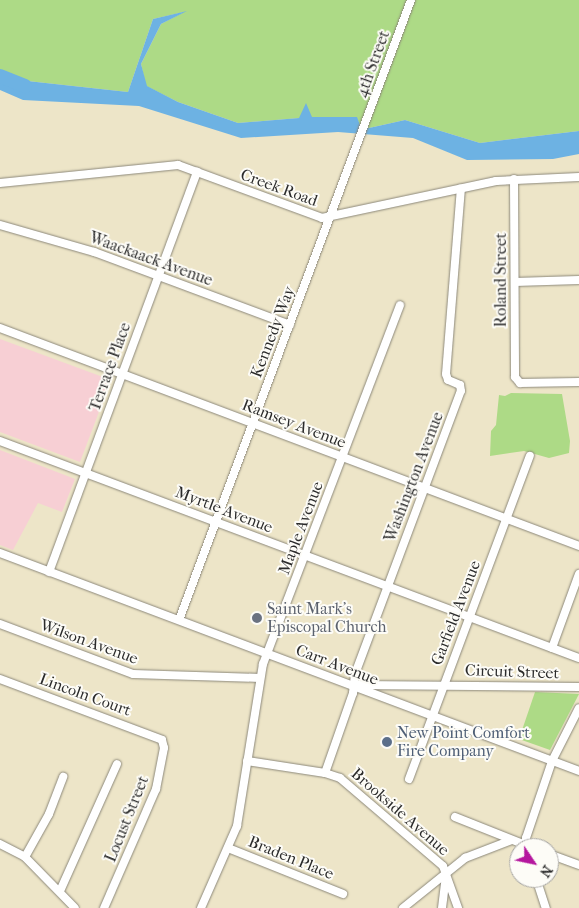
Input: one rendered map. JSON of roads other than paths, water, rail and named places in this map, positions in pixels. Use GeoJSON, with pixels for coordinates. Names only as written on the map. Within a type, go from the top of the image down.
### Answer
{"type":"FeatureCollection","features":[{"type":"Feature","properties":{"kind":"street","name":"4th Street"},"geometry":{"type":"LineString","coordinates":[[360,137],[412,0]]}},
{"type":"Feature","properties":{"kind":"street","name":"Kennedy Way"},"geometry":{"type":"LineString","coordinates":[[179,620],[360,137]]}},
{"type":"Feature","properties":{"kind":"street","name":"Creek Road"},"geometry":{"type":"LineString","coordinates":[[0,183],[170,166],[197,171],[316,216],[330,217],[514,179],[579,177]]}},
{"type":"Feature","properties":{"kind":"street","name":"Terrace Place"},"geometry":{"type":"LineString","coordinates":[[49,572],[197,171]]}},
{"type":"Feature","properties":{"kind":"street","name":"Roland Street"},"geometry":{"type":"LineString","coordinates":[[514,179],[516,381],[579,382]]}},
{"type":"Feature","properties":{"kind":"street","name":"Washington Avenue"},"geometry":{"type":"LineString","coordinates":[[325,773],[354,685],[355,674],[462,391],[460,385],[448,380],[446,374],[462,189]]}},
{"type":"Feature","properties":{"kind":"street","name":"Waackaack Avenue"},"geometry":{"type":"LineString","coordinates":[[0,225],[57,240],[290,325]]}},
{"type":"Feature","properties":{"kind":"street"},"geometry":{"type":"LineString","coordinates":[[514,282],[579,280]]}},
{"type":"Feature","properties":{"kind":"street","name":"Maple Avenue"},"geometry":{"type":"LineString","coordinates":[[201,908],[238,822],[260,678],[268,653],[400,304]]}},
{"type":"Feature","properties":{"kind":"street","name":"Ramsey Avenue"},"geometry":{"type":"LineString","coordinates":[[0,328],[579,546]]}},
{"type":"Feature","properties":{"kind":"street","name":"Myrtle Avenue"},"geometry":{"type":"LineString","coordinates":[[0,441],[579,658]]}},
{"type":"Feature","properties":{"kind":"street","name":"Garfield Avenue"},"geometry":{"type":"LineString","coordinates":[[409,779],[530,456]]}},
{"type":"Feature","properties":{"kind":"street","name":"Carr Avenue"},"geometry":{"type":"LineString","coordinates":[[0,553],[579,771]]}},
{"type":"Feature","properties":{"kind":"street"},"geometry":{"type":"LineString","coordinates":[[552,648],[579,574]]}},
{"type":"Feature","properties":{"kind":"street","name":"Wilson Avenue"},"geometry":{"type":"LineString","coordinates":[[0,624],[140,675],[260,678]]}},
{"type":"Feature","properties":{"kind":"street","name":"Lincoln Court"},"geometry":{"type":"LineString","coordinates":[[0,679],[161,738]]}},
{"type":"Feature","properties":{"kind":"street","name":"Circuit Street"},"geometry":{"type":"LineString","coordinates":[[354,685],[444,683],[579,687]]}},
{"type":"Feature","properties":{"kind":"street"},"geometry":{"type":"LineString","coordinates":[[528,838],[552,762],[579,708]]}},
{"type":"Feature","properties":{"kind":"street","name":"Locust Street"},"geometry":{"type":"LineString","coordinates":[[104,908],[156,789],[164,748],[161,738]]}},
{"type":"Feature","properties":{"kind":"street","name":"Brookside Avenue"},"geometry":{"type":"LineString","coordinates":[[247,761],[325,773],[340,778],[447,871]]}},
{"type":"Feature","properties":{"kind":"street"},"geometry":{"type":"LineString","coordinates":[[60,891],[117,764]]}},
{"type":"Feature","properties":{"kind":"street"},"geometry":{"type":"LineString","coordinates":[[24,856],[49,814],[63,777]]}},
{"type":"Feature","properties":{"kind":"street"},"geometry":{"type":"LineString","coordinates":[[455,817],[509,839]]}},
{"type":"Feature","properties":{"kind":"street"},"geometry":{"type":"LineString","coordinates":[[403,908],[447,871],[470,856],[509,841]]}},
{"type":"Feature","properties":{"kind":"street"},"geometry":{"type":"LineString","coordinates":[[0,844],[24,856],[75,908]]}},
{"type":"Feature","properties":{"kind":"street","name":"Braden Place"},"geometry":{"type":"LineString","coordinates":[[228,848],[343,894]]}},
{"type":"Feature","properties":{"kind":"street"},"geometry":{"type":"LineString","coordinates":[[559,858],[579,865]]}},
{"type":"Feature","properties":{"kind":"street"},"geometry":{"type":"LineString","coordinates":[[442,908],[447,871]]}},
{"type":"Feature","properties":{"kind":"street"},"geometry":{"type":"LineString","coordinates":[[447,871],[458,908]]}},
{"type":"Feature","properties":{"kind":"street"},"geometry":{"type":"LineString","coordinates":[[539,888],[546,908]]}},
{"type":"Feature","properties":{"kind":"water"},"geometry":{"type":"Polygon","coordinates":[[[187,11],[161,24],[141,64],[147,86],[178,102],[238,123],[299,118],[306,103],[312,117],[357,117],[360,125],[369,128],[405,120],[480,143],[579,131],[579,154],[553,159],[467,160],[413,138],[338,132],[241,138],[139,106],[23,100],[0,90],[0,78],[128,92],[153,19],[187,11]]]}},
{"type":"Feature","properties":{"kind":"waterway"},"geometry":{"type":"LineString","coordinates":[[0,76],[25,86]]}},
{"type":"Feature","properties":{"kind":"place","name":"Saint Mark's Episcopal Church"},"geometry":{"type":"Point","coordinates":[257,618]}},
{"type":"Feature","properties":{"kind":"place","name":"New Point Comfort Fire Company"},"geometry":{"type":"Point","coordinates":[387,742]}}]}
